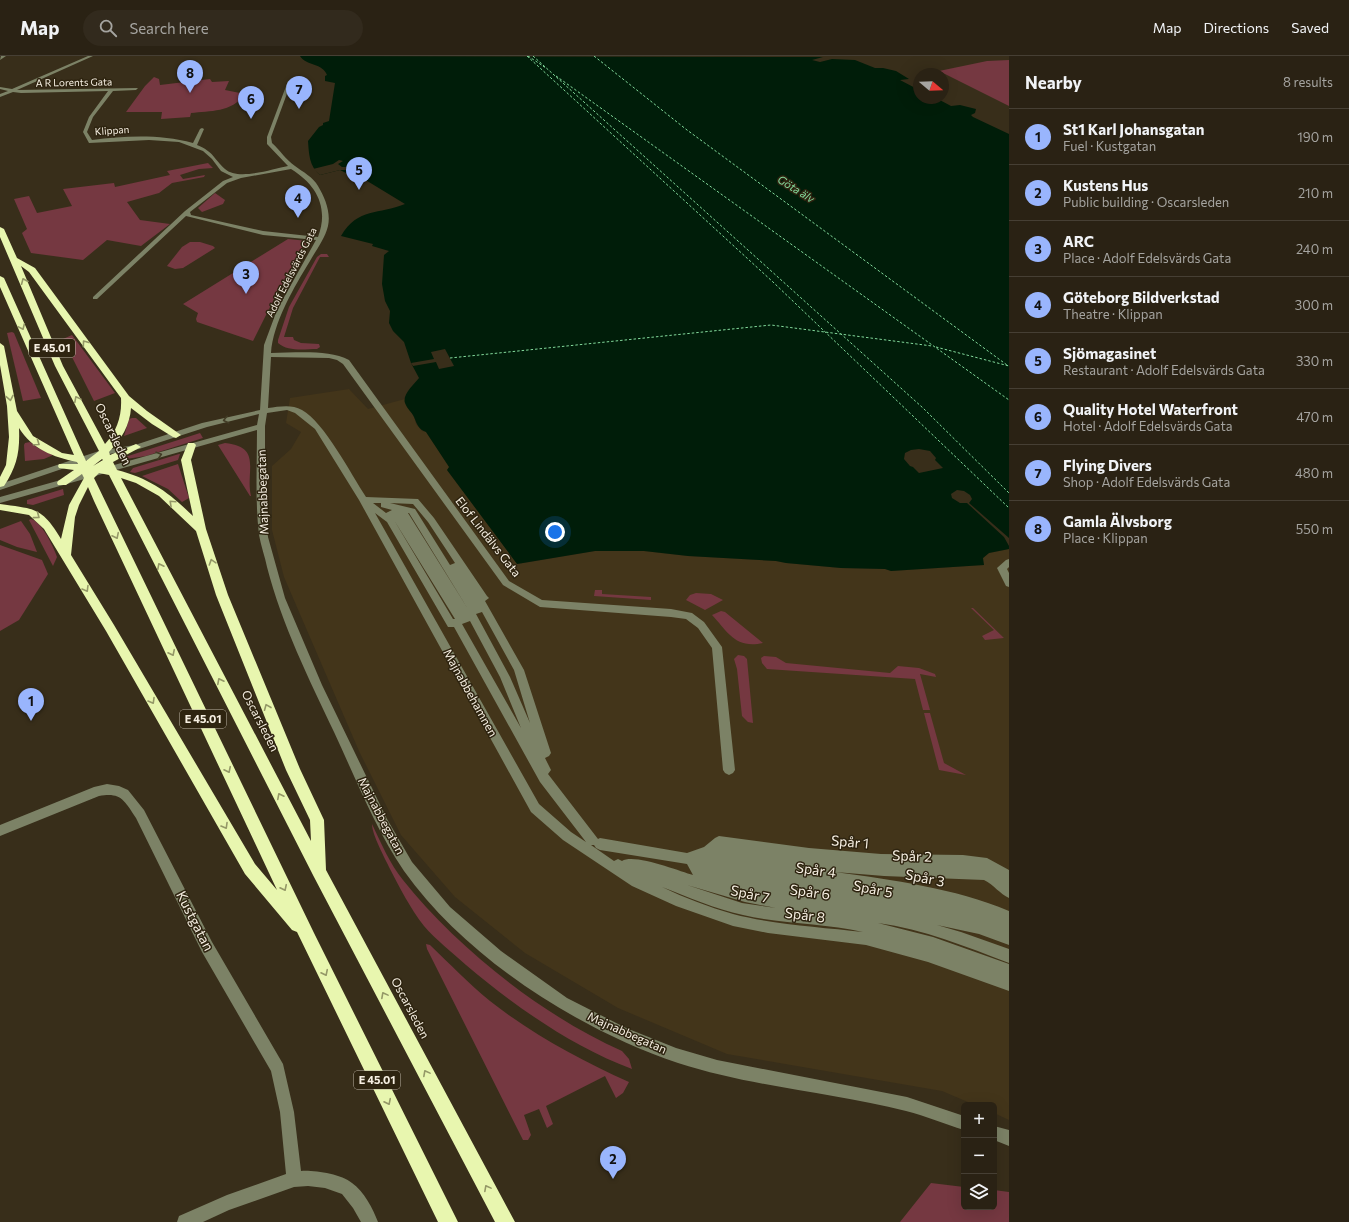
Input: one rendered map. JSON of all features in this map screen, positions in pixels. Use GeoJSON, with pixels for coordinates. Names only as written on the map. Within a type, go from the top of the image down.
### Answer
{"type":"FeatureCollection","features":[{"type":"Feature","properties":{"kind":"highway","name":"Oscarsleden"},"geometry":{"type":"LineString","coordinates":[[0,229],[59,366],[96,434],[122,492],[319,872],[505,1222]]}},
{"type":"Feature","properties":{"kind":"highway"},"geometry":{"type":"LineString","coordinates":[[14,259],[32,270],[126,398],[140,412],[161,427],[176,435]]}},
{"type":"Feature","properties":{"kind":"highway","name":"E 45.01"},"geometry":{"type":"LineString","coordinates":[[0,278],[99,501],[308,938],[448,1222]]}},
{"type":"Feature","properties":{"kind":"highway"},"geometry":{"type":"LineString","coordinates":[[0,346],[13,412],[12,460],[6,476],[0,484]]}},
{"type":"Feature","properties":{"kind":"highway"},"geometry":{"type":"LineString","coordinates":[[66,556],[68,519],[78,494],[95,465],[115,440],[120,431],[126,414],[126,398]]}},
{"type":"Feature","properties":{"kind":"highway"},"geometry":{"type":"LineString","coordinates":[[13,412],[30,438],[59,455],[138,479],[162,493],[201,529]]}},
{"type":"Feature","properties":{"kind":"highway"},"geometry":{"type":"LineString","coordinates":[[191,445],[186,460],[201,529],[222,595],[293,770],[317,820],[319,872]]}},
{"type":"Feature","properties":{"kind":"highway"},"geometry":{"type":"LineString","coordinates":[[62,482],[95,465],[136,447]]}},
{"type":"Feature","properties":{"kind":"highway"},"geometry":{"type":"LineString","coordinates":[[63,466],[122,466]]}},
{"type":"Feature","properties":{"kind":"highway"},"geometry":{"type":"LineString","coordinates":[[0,507],[32,512],[48,526],[114,635],[250,870],[308,938]]}},
{"type":"Feature","properties":{"kind":"street"},"geometry":{"type":"LineString","coordinates":[[0,59],[4,56]]}},
{"type":"Feature","properties":{"kind":"street"},"geometry":{"type":"LineString","coordinates":[[0,96],[91,56]]}},
{"type":"Feature","properties":{"kind":"street","name":"Adolf Edelsvärds Gata"},"geometry":{"type":"LineString","coordinates":[[261,426],[264,411],[267,355],[280,310],[300,272],[320,239],[325,226],[325,208],[315,185],[305,175],[292,167],[269,143],[269,137],[290,81]]}},
{"type":"Feature","properties":{"kind":"street","name":"A R Lorents Gata"},"geometry":{"type":"LineString","coordinates":[[0,88],[37,92],[136,89]]}},
{"type":"Feature","properties":{"kind":"street","name":"Klippan"},"geometry":{"type":"LineString","coordinates":[[111,90],[91,117],[85,132],[92,142],[136,137],[180,142],[204,150],[210,154],[225,173],[229,176],[240,177]]}},
{"type":"Feature","properties":{"kind":"street"},"geometry":{"type":"LineString","coordinates":[[194,146],[202,129]]}},
{"type":"Feature","properties":{"kind":"street"},"geometry":{"type":"LineString","coordinates":[[95,298],[187,212],[225,182],[240,177],[292,167]]}},
{"type":"Feature","properties":{"kind":"street"},"geometry":{"type":"LineString","coordinates":[[187,212],[190,216],[263,233],[320,239]]}},
{"type":"Feature","properties":{"kind":"street","name":"Elof Lindälvs Gata"},"geometry":{"type":"LineString","coordinates":[[267,355],[329,356],[339,358],[346,362],[506,583],[519,592],[540,603],[671,613],[689,616],[701,625],[717,647],[729,770]]}},
{"type":"Feature","properties":{"kind":"street","name":"Majnabbehamnen"},"geometry":{"type":"LineString","coordinates":[[264,411],[288,408],[298,411],[318,428],[363,500],[535,808],[567,836],[605,861]]}},
{"type":"Feature","properties":{"kind":"street"},"geometry":{"type":"LineString","coordinates":[[136,447],[205,425],[264,411]]}},
{"type":"Feature","properties":{"kind":"street"},"geometry":{"type":"LineString","coordinates":[[122,466],[261,426]]}},
{"type":"Feature","properties":{"kind":"street","name":"Majnabbegatan"},"geometry":{"type":"LineString","coordinates":[[261,426],[261,503],[264,537],[280,598],[317,685],[383,824],[408,866],[445,911],[496,956],[562,1003],[622,1033],[676,1055],[717,1067],[907,1104],[961,1122]]}},
{"type":"Feature","properties":{"kind":"street"},"geometry":{"type":"LineString","coordinates":[[0,487],[63,466]]}},
{"type":"Feature","properties":{"kind":"street"},"geometry":{"type":"LineString","coordinates":[[0,500],[62,482]]}},
{"type":"Feature","properties":{"kind":"street","name":"Majnabbehamnen"},"geometry":{"type":"LineString","coordinates":[[363,500],[415,501],[431,520],[484,598],[480,599],[471,615],[451,624],[390,520],[363,500]]}},
{"type":"Feature","properties":{"kind":"street","name":"Majnabbehamnen"},"geometry":{"type":"LineString","coordinates":[[363,500],[405,515],[471,615],[505,676],[545,772]]}},
{"type":"Feature","properties":{"kind":"street"},"geometry":{"type":"LineString","coordinates":[[1009,562],[1002,568],[1009,584]]}},
{"type":"Feature","properties":{"kind":"street","name":"Majnabbehamnen"},"geometry":{"type":"LineString","coordinates":[[471,615],[545,772],[596,842],[642,853],[690,858]]}},
{"type":"Feature","properties":{"kind":"street","name":"Majnabbehamnen"},"geometry":{"type":"LineString","coordinates":[[471,615],[519,670],[546,756],[545,772]]}},
{"type":"Feature","properties":{"kind":"street","name":"Kustgatan"},"geometry":{"type":"LineString","coordinates":[[0,831],[98,791],[112,788],[121,791],[129,798],[140,814],[207,947],[278,1069],[287,1112],[294,1179]]}},
{"type":"Feature","properties":{"kind":"street","name":"Spår 1"},"geometry":{"type":"LineString","coordinates":[[690,858],[708,852],[719,842],[816,855],[881,860],[963,861],[987,864],[1003,873],[1009,879]]}},
{"type":"Feature","properties":{"kind":"street","name":"Spår 2"},"geometry":{"type":"LineString","coordinates":[[690,858],[709,856],[723,852],[811,864],[884,870],[966,872],[986,874],[997,880],[1009,892]]}},
{"type":"Feature","properties":{"kind":"street","name":"Spår 3"},"geometry":{"type":"LineString","coordinates":[[690,858],[868,882],[940,896],[988,908],[1009,917]]}},
{"type":"Feature","properties":{"kind":"street","name":"Spår 4"},"geometry":{"type":"LineString","coordinates":[[690,858],[705,868],[872,893],[939,906],[990,919],[1009,927]]}},
{"type":"Feature","properties":{"kind":"street","name":"Spår 5"},"geometry":{"type":"LineString","coordinates":[[690,858],[699,873],[714,878],[887,907],[979,928],[1009,939]]}},
{"type":"Feature","properties":{"kind":"street","name":"Spår 6"},"geometry":{"type":"LineString","coordinates":[[605,861],[643,866],[745,896],[776,902],[895,919],[961,938],[1009,956]]}},
{"type":"Feature","properties":{"kind":"street","name":"Spår 7"},"geometry":{"type":"LineString","coordinates":[[605,861],[667,882],[706,898],[742,909],[787,916],[842,921],[873,928],[933,944],[1009,971]]}},
{"type":"Feature","properties":{"kind":"street","name":"Spår 8"},"geometry":{"type":"LineString","coordinates":[[605,861],[636,882],[676,900],[733,920],[768,927],[866,939],[928,955],[1009,984]]}},
{"type":"Feature","properties":{"kind":"street"},"geometry":{"type":"LineString","coordinates":[[997,1134],[1009,1138]]}},
{"type":"Feature","properties":{"kind":"street"},"geometry":{"type":"LineString","coordinates":[[185,1222],[227,1203],[294,1179],[308,1178],[325,1180],[347,1188],[359,1202],[370,1222]]}},
{"type":"Feature","properties":{"kind":"shaded area"},"geometry":{"type":"Polygon","coordinates":[[[1009,60],[1009,106],[949,76],[949,69],[987,61],[1009,60]]]}},
{"type":"Feature","properties":{"kind":"shaded area"},"geometry":{"type":"Polygon","coordinates":[[[154,77],[159,79],[160,85],[210,79],[212,82],[229,81],[225,90],[244,95],[239,101],[227,108],[191,113],[190,117],[161,119],[162,112],[126,112],[145,86],[154,77]]]}},
{"type":"Feature","properties":{"kind":"shaded area"},"geometry":{"type":"Polygon","coordinates":[[[208,163],[213,168],[199,169],[180,175],[183,179],[205,175],[204,177],[172,183],[159,193],[127,202],[140,220],[170,224],[141,246],[107,240],[83,260],[31,253],[22,233],[27,229],[14,199],[29,196],[37,213],[72,206],[63,189],[114,183],[115,187],[170,175],[167,171],[208,163]]]}},
{"type":"Feature","properties":{"kind":"shaded area"},"geometry":{"type":"Polygon","coordinates":[[[215,193],[225,200],[223,204],[202,212],[198,208],[215,193]]]}},
{"type":"Feature","properties":{"kind":"shaded area"},"geometry":{"type":"Polygon","coordinates":[[[288,239],[308,241],[275,297],[253,341],[197,322],[196,319],[198,313],[183,304],[288,239]]]}},
{"type":"Feature","properties":{"kind":"shaded area"},"geometry":{"type":"Polygon","coordinates":[[[190,242],[200,242],[215,248],[183,268],[175,269],[167,266],[182,247],[190,242]]]}},
{"type":"Feature","properties":{"kind":"shaded area"},"geometry":{"type":"Polygon","coordinates":[[[321,254],[327,254],[329,257],[320,257],[293,308],[284,337],[293,337],[294,340],[301,343],[319,344],[320,347],[317,349],[287,348],[278,343],[278,340],[289,307],[317,257],[321,254]]]}},
{"type":"Feature","properties":{"kind":"shaded area"},"geometry":{"type":"Polygon","coordinates":[[[7,333],[14,333],[41,398],[23,401],[7,333]]]}},
{"type":"Feature","properties":{"kind":"shaded area"},"geometry":{"type":"Polygon","coordinates":[[[72,335],[115,393],[94,401],[63,339],[72,335]]]}},
{"type":"Feature","properties":{"kind":"shaded area"},"geometry":{"type":"Polygon","coordinates":[[[349,389],[368,409],[405,399],[405,402],[414,417],[416,424],[422,431],[426,432],[450,467],[447,470],[518,564],[595,551],[644,551],[688,556],[776,561],[841,568],[885,569],[891,571],[983,565],[983,558],[989,553],[1009,549],[1009,1120],[997,1114],[997,1102],[968,1102],[942,1091],[727,1054],[618,1008],[525,953],[455,897],[401,835],[359,751],[284,577],[272,530],[272,466],[291,449],[301,432],[286,423],[290,398],[349,389]]]}},
{"type":"Feature","properties":{"kind":"shaded area"},"geometry":{"type":"Polygon","coordinates":[[[136,418],[147,428],[124,436],[129,419],[136,418]]]}},
{"type":"Feature","properties":{"kind":"shaded area"},"geometry":{"type":"Polygon","coordinates":[[[200,433],[203,438],[146,456],[126,459],[125,457],[200,433]]]}},
{"type":"Feature","properties":{"kind":"shaded area"},"geometry":{"type":"Polygon","coordinates":[[[30,442],[38,448],[53,455],[44,459],[25,461],[24,445],[25,443],[30,442]]]}},
{"type":"Feature","properties":{"kind":"shaded area"},"geometry":{"type":"Polygon","coordinates":[[[225,443],[237,445],[244,449],[248,455],[250,462],[251,496],[218,445],[225,443]]]}},
{"type":"Feature","properties":{"kind":"shaded area"},"geometry":{"type":"Polygon","coordinates":[[[180,454],[178,460],[135,473],[130,472],[133,468],[180,454]]]}},
{"type":"Feature","properties":{"kind":"shaded area"},"geometry":{"type":"Polygon","coordinates":[[[178,464],[189,498],[182,502],[168,489],[142,476],[178,464]]]}},
{"type":"Feature","properties":{"kind":"shaded area"},"geometry":{"type":"Polygon","coordinates":[[[63,489],[64,495],[33,505],[27,504],[27,500],[63,489]]]}},
{"type":"Feature","properties":{"kind":"shaded area"},"geometry":{"type":"Polygon","coordinates":[[[31,519],[43,529],[53,547],[57,557],[53,566],[29,520],[31,519]]]}},
{"type":"Feature","properties":{"kind":"shaded area"},"geometry":{"type":"Polygon","coordinates":[[[21,521],[30,534],[37,552],[17,547],[0,540],[0,529],[21,521]]]}},
{"type":"Feature","properties":{"kind":"shaded area"},"geometry":{"type":"Polygon","coordinates":[[[0,545],[42,560],[48,574],[19,620],[0,631],[0,545]]]}},
{"type":"Feature","properties":{"kind":"shaded area"},"geometry":{"type":"Polygon","coordinates":[[[595,590],[602,590],[602,594],[651,597],[651,600],[594,596],[595,590]]]}},
{"type":"Feature","properties":{"kind":"shaded area"},"geometry":{"type":"Polygon","coordinates":[[[696,593],[711,594],[723,600],[705,610],[686,600],[690,595],[696,593]]]}},
{"type":"Feature","properties":{"kind":"shaded area"},"geometry":{"type":"Polygon","coordinates":[[[971,608],[973,608],[1004,638],[985,640],[982,636],[994,630],[971,608]]]}},
{"type":"Feature","properties":{"kind":"shaded area"},"geometry":{"type":"Polygon","coordinates":[[[721,611],[725,612],[763,643],[745,644],[733,638],[712,615],[721,611]]]}},
{"type":"Feature","properties":{"kind":"shaded area"},"geometry":{"type":"Polygon","coordinates":[[[738,655],[744,656],[747,659],[753,723],[748,722],[742,716],[737,669],[734,659],[738,655]]]}},
{"type":"Feature","properties":{"kind":"shaded area"},"geometry":{"type":"Polygon","coordinates":[[[764,656],[776,657],[786,663],[890,673],[898,666],[919,668],[935,674],[936,677],[920,674],[930,710],[923,710],[915,679],[767,669],[762,663],[761,658],[764,656]]]}},
{"type":"Feature","properties":{"kind":"shaded area"},"geometry":{"type":"Polygon","coordinates":[[[924,713],[930,713],[944,763],[966,775],[939,770],[924,713]]]}},
{"type":"Feature","properties":{"kind":"shaded area"},"geometry":{"type":"Polygon","coordinates":[[[372,824],[398,874],[425,905],[475,955],[503,978],[562,1019],[622,1051],[629,1059],[632,1069],[587,1049],[524,1010],[485,981],[434,936],[424,926],[401,891],[379,846],[372,824]]]}},
{"type":"Feature","properties":{"kind":"shaded area"},"geometry":{"type":"Polygon","coordinates":[[[426,944],[430,945],[467,981],[506,1013],[557,1046],[629,1082],[623,1093],[616,1098],[605,1076],[546,1106],[553,1124],[547,1128],[539,1109],[524,1115],[531,1135],[528,1140],[523,1140],[427,949],[426,944]]]}},
{"type":"Feature","properties":{"kind":"shaded area"},"geometry":{"type":"Polygon","coordinates":[[[931,1183],[961,1187],[961,1210],[997,1210],[997,1190],[1009,1192],[1009,1222],[900,1222],[931,1183]]]}},
{"type":"Feature","properties":{"kind":"water","name":"Göta älv"},"geometry":{"type":"Polygon","coordinates":[[[300,56],[823,57],[812,60],[820,62],[832,59],[855,60],[875,68],[896,71],[909,79],[900,80],[913,87],[913,104],[960,105],[976,109],[975,113],[971,115],[973,117],[1009,134],[1009,549],[989,553],[983,558],[984,565],[891,571],[885,569],[841,568],[776,561],[688,556],[644,551],[595,551],[517,564],[447,470],[449,467],[426,432],[418,426],[405,403],[407,393],[419,378],[411,363],[404,342],[393,331],[389,323],[390,311],[385,301],[382,284],[384,255],[389,251],[372,246],[373,244],[341,236],[355,220],[362,216],[405,204],[359,176],[350,175],[340,170],[320,175],[316,171],[310,160],[308,141],[319,127],[323,125],[323,123],[329,121],[335,83],[325,81],[325,76],[327,75],[322,68],[306,62],[300,56]]]}},
{"type":"Feature","properties":{"kind":"pier"},"geometry":{"type":"Polygon","coordinates":[[[339,160],[343,161],[338,164],[342,167],[350,167],[349,170],[340,170],[320,175],[313,169],[333,164],[339,160]]]}},
{"type":"Feature","properties":{"kind":"pier"},"geometry":{"type":"Polygon","coordinates":[[[445,349],[454,366],[439,369],[436,362],[413,366],[411,363],[434,359],[431,352],[445,349]]]}},
{"type":"Feature","properties":{"kind":"pier"},"geometry":{"type":"Polygon","coordinates":[[[919,449],[930,451],[936,458],[935,460],[943,468],[919,473],[910,466],[904,459],[905,453],[911,450],[919,449]]]}},
{"type":"Feature","properties":{"kind":"pier"},"geometry":{"type":"Polygon","coordinates":[[[957,490],[964,491],[970,495],[972,499],[969,503],[1009,538],[1009,546],[1004,537],[967,503],[960,503],[952,498],[951,494],[957,490]]]}},
{"type":"Feature","properties":{"kind":"ferry route"},"geometry":{"type":"LineString","coordinates":[[527,56],[773,282],[825,332]]}},
{"type":"Feature","properties":{"kind":"ferry route"},"geometry":{"type":"LineString","coordinates":[[528,56],[546,68]]}},
{"type":"Feature","properties":{"kind":"ferry route"},"geometry":{"type":"LineString","coordinates":[[533,56],[841,334]]}},
{"type":"Feature","properties":{"kind":"ferry route"},"geometry":{"type":"LineString","coordinates":[[594,56],[687,130],[1007,365]]}},
{"type":"Feature","properties":{"kind":"ferry route"},"geometry":{"type":"LineString","coordinates":[[556,76],[1009,400]]}},
{"type":"Feature","properties":{"kind":"ferry route"},"geometry":{"type":"LineString","coordinates":[[450,358],[771,325],[825,332]]}},
{"type":"Feature","properties":{"kind":"ferry route"},"geometry":{"type":"LineString","coordinates":[[825,332],[841,334]]}},
{"type":"Feature","properties":{"kind":"ferry route"},"geometry":{"type":"LineString","coordinates":[[825,332],[1009,508]]}},
{"type":"Feature","properties":{"kind":"ferry route"},"geometry":{"type":"LineString","coordinates":[[841,334],[932,346]]}},
{"type":"Feature","properties":{"kind":"ferry route"},"geometry":{"type":"LineString","coordinates":[[841,334],[923,408],[1009,493]]}},
{"type":"Feature","properties":{"kind":"ferry route"},"geometry":{"type":"LineString","coordinates":[[936,347],[1009,366]]}},
{"type":"Feature","properties":{"kind":"place","name":"Gamla Älvsborg"},"geometry":{"type":"Point","coordinates":[190,93]}},
{"type":"Feature","properties":{"kind":"place","name":"Flying Divers"},"geometry":{"type":"Point","coordinates":[299,109]}},
{"type":"Feature","properties":{"kind":"place","name":"Quality Hotel Waterfront"},"geometry":{"type":"Point","coordinates":[251,119]}},
{"type":"Feature","properties":{"kind":"place","name":"Sjömagasinet"},"geometry":{"type":"Point","coordinates":[359,190]}},
{"type":"Feature","properties":{"kind":"place","name":"Göteborg Bildverkstad"},"geometry":{"type":"Point","coordinates":[298,218]}},
{"type":"Feature","properties":{"kind":"place","name":"ARC"},"geometry":{"type":"Point","coordinates":[246,294]}},
{"type":"Feature","properties":{"kind":"place","name":"St1 Karl Johansgatan"},"geometry":{"type":"Point","coordinates":[31,721]}},
{"type":"Feature","properties":{"kind":"place","name":"Kustens Hus"},"geometry":{"type":"Point","coordinates":[613,1179]}}]}
